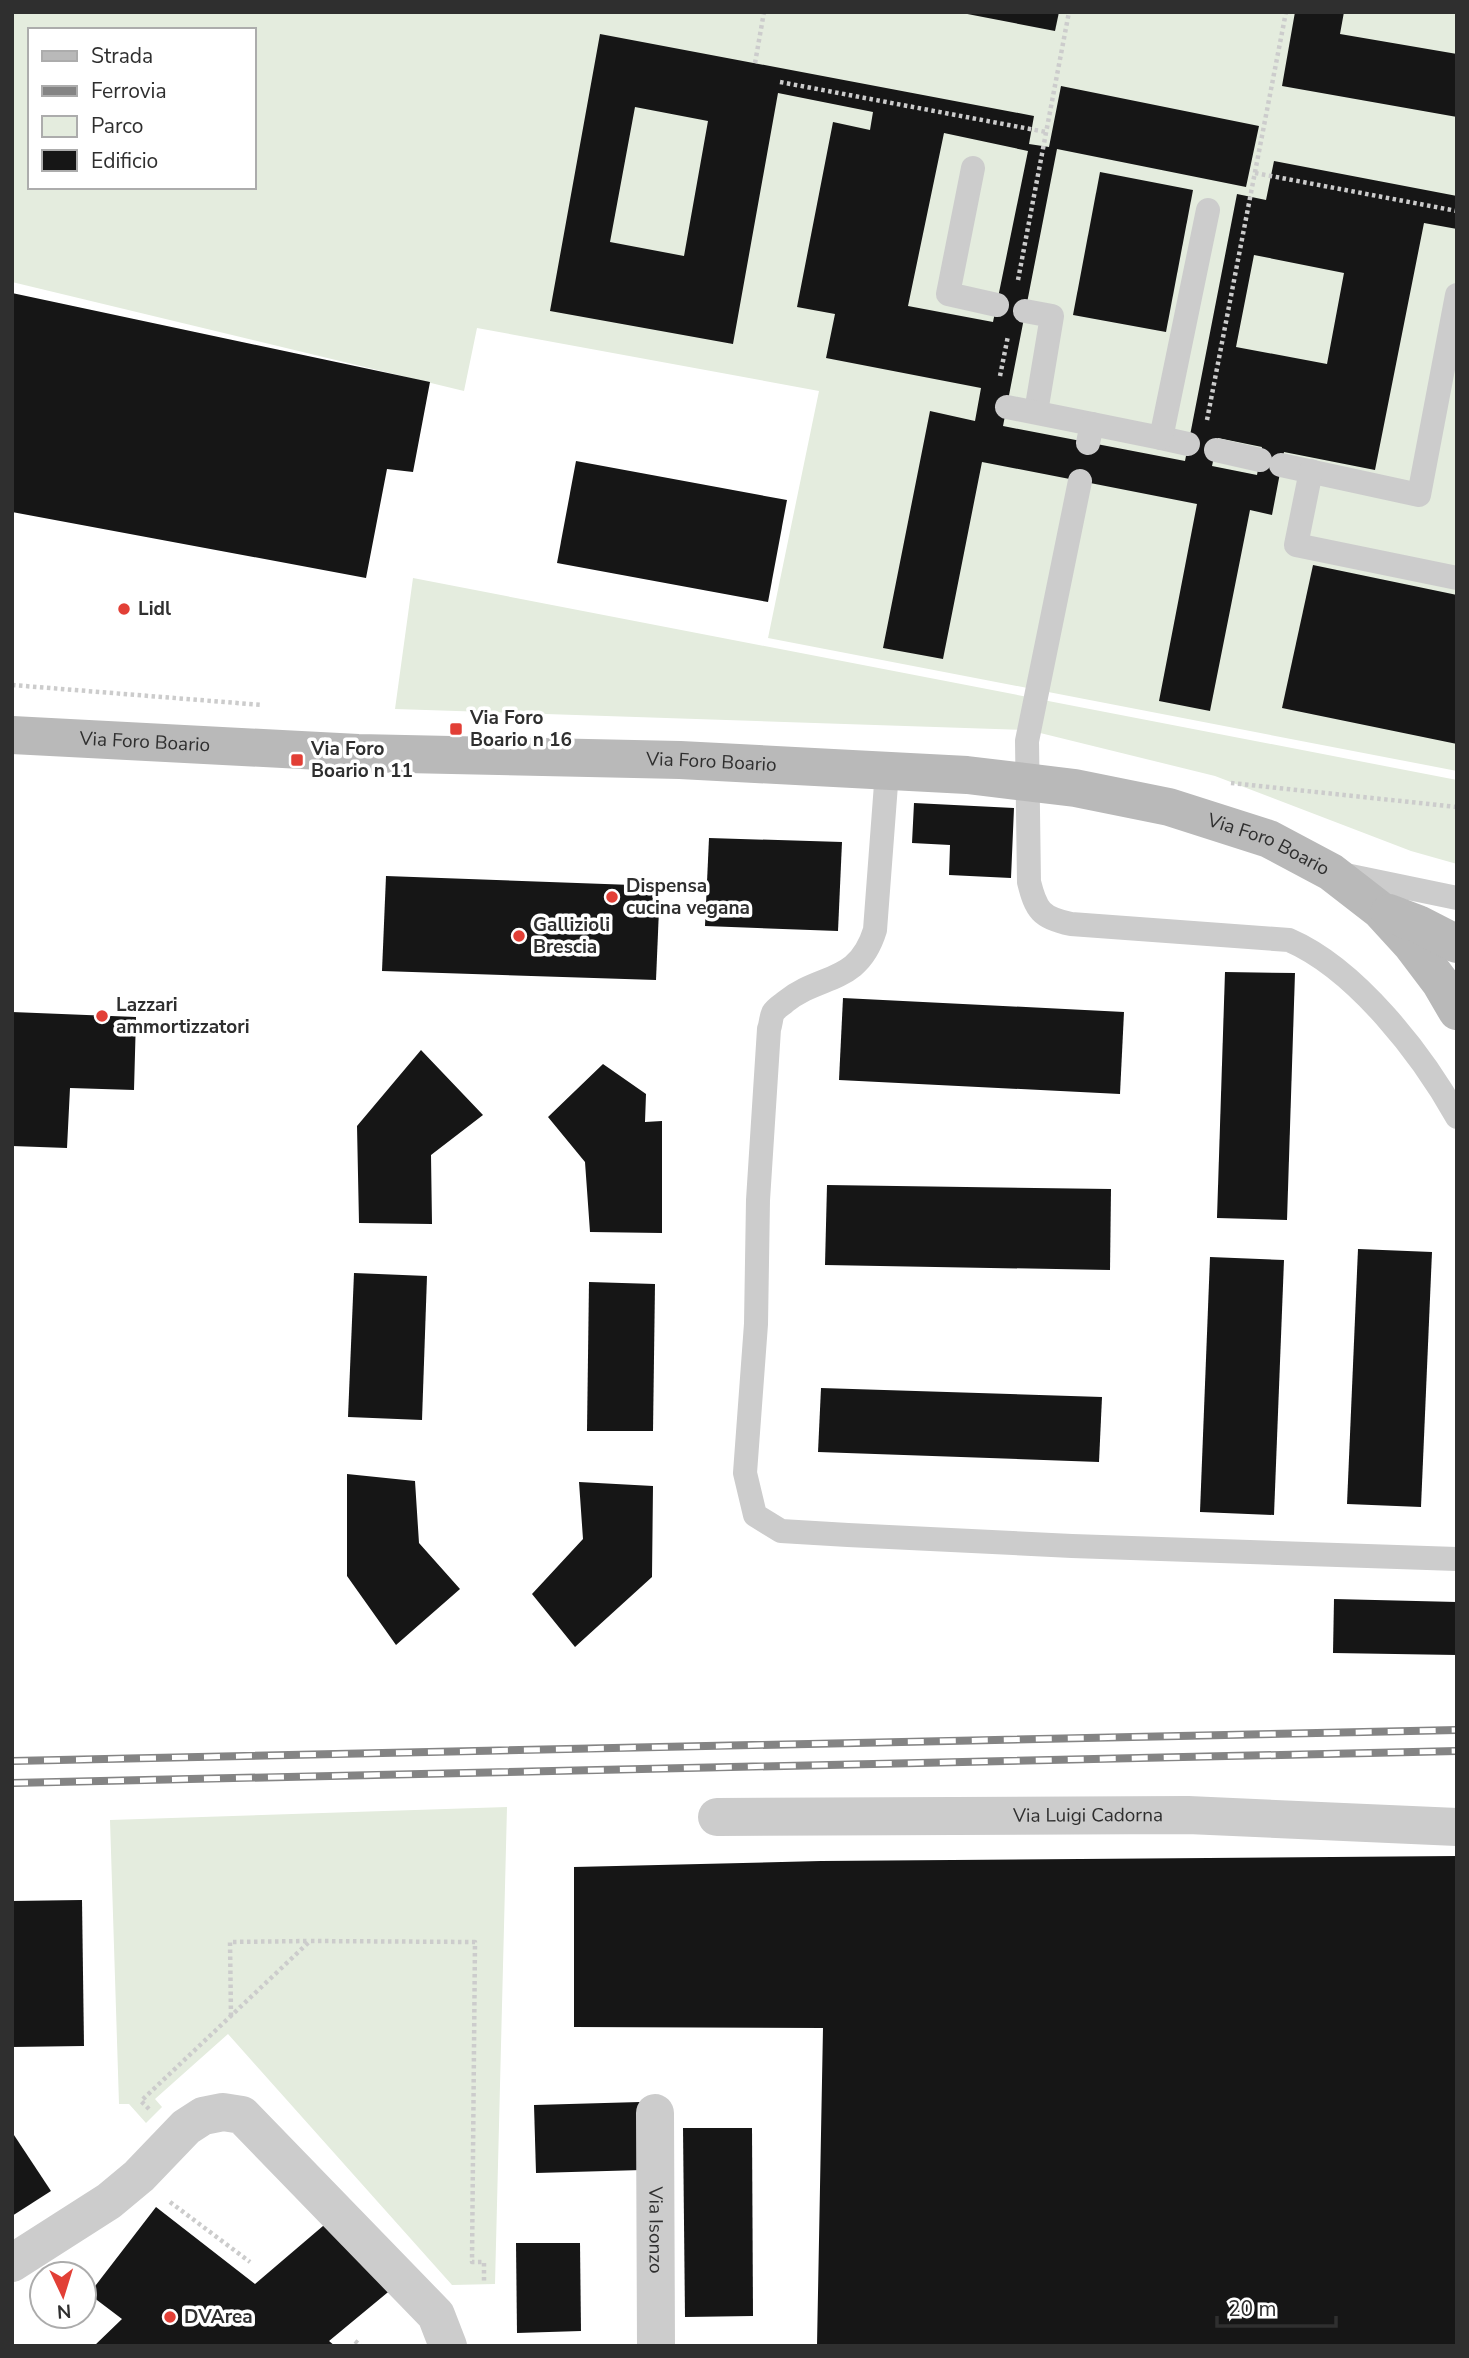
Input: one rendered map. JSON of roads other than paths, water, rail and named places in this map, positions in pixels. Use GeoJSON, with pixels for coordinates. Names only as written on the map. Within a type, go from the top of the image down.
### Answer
{"type":"FeatureCollection","features":[{"type":"Feature","properties":{"kind":"main road","name":"Via Foro Boario"},"geometry":{"type":"LineString","coordinates":[[12,735],[358,753],[680,760],[967,775],[1075,788],[1169,807],[1269,839],[1331,872],[1380,910],[1412,944],[1457,1011]]}},
{"type":"Feature","properties":{"kind":"main road","name":"Via Foro Boario"},"geometry":{"type":"LineString","coordinates":[[1380,910],[1418,924],[1457,944]]}},
{"type":"Feature","properties":{"kind":"street","name":"Via Luigi Cadorna"},"geometry":{"type":"LineString","coordinates":[[717,1817],[1188,1815],[1457,1828]]}},
{"type":"Feature","properties":{"kind":"street"},"geometry":{"type":"LineString","coordinates":[[12,2263],[109,2201],[139,2176],[186,2127],[203,2116],[223,2112],[242,2115],[436,2315],[448,2346]]}},
{"type":"Feature","properties":{"kind":"street","name":"Via Isonzo"},"geometry":{"type":"LineString","coordinates":[[655,2113],[656,2346]]}},
{"type":"Feature","properties":{"kind":"lane"},"geometry":{"type":"LineString","coordinates":[[973,168],[948,294],[1011,313],[1052,316],[1036,412]]}},
{"type":"Feature","properties":{"kind":"lane"},"geometry":{"type":"LineString","coordinates":[[1161,438],[1208,210]]}},
{"type":"Feature","properties":{"kind":"lane"},"geometry":{"type":"LineString","coordinates":[[1216,450],[1419,495],[1457,295]]}},
{"type":"Feature","properties":{"kind":"lane"},"geometry":{"type":"LineString","coordinates":[[1007,407],[1036,412],[1090,433],[1161,438],[1188,444]]}},
{"type":"Feature","properties":{"kind":"lane"},"geometry":{"type":"LineString","coordinates":[[1311,471],[1296,545],[1457,578]]}},
{"type":"Feature","properties":{"kind":"lane"},"geometry":{"type":"LineString","coordinates":[[1080,481],[1027,741],[1030,882],[1034,902],[1041,912],[1054,920],[1071,924],[1289,940],[1309,948],[1372,1002],[1423,1063],[1457,1117]]}},
{"type":"Feature","properties":{"kind":"lane"},"geometry":{"type":"LineString","coordinates":[[887,771],[875,930],[870,946],[859,961],[839,975],[790,998],[774,1011],[769,1029],[758,1199],[756,1324],[745,1473],[755,1515],[781,1531],[1072,1546],[1457,1559]]}},
{"type":"Feature","properties":{"kind":"lane"},"geometry":{"type":"LineString","coordinates":[[1331,872],[1457,898]]}},
{"type":"Feature","properties":{"kind":"railway"},"geometry":{"type":"LineString","coordinates":[[12,1761],[1457,1730]]}},
{"type":"Feature","properties":{"kind":"railway"},"geometry":{"type":"LineString","coordinates":[[12,1783],[1457,1751]]}},
{"type":"Feature","properties":{"kind":"place","name":"Lidl"},"geometry":{"type":"Point","coordinates":[124,609]}},
{"type":"Feature","properties":{"kind":"place","name":"Via Foro Boario n 16"},"geometry":{"type":"Point","coordinates":[456,729]}},
{"type":"Feature","properties":{"kind":"place","name":"Via Foro Boario n 11"},"geometry":{"type":"Point","coordinates":[297,760]}},
{"type":"Feature","properties":{"kind":"place","name":"Dispensa cucina vegana"},"geometry":{"type":"Point","coordinates":[612,897]}},
{"type":"Feature","properties":{"kind":"place","name":"Gallizioli Brescia"},"geometry":{"type":"Point","coordinates":[519,936]}},
{"type":"Feature","properties":{"kind":"place","name":"Lazzari ammortizzatori"},"geometry":{"type":"Point","coordinates":[102,1016]}},
{"type":"Feature","properties":{"kind":"place","name":"DVArea"},"geometry":{"type":"Point","coordinates":[170,2317]}}]}
